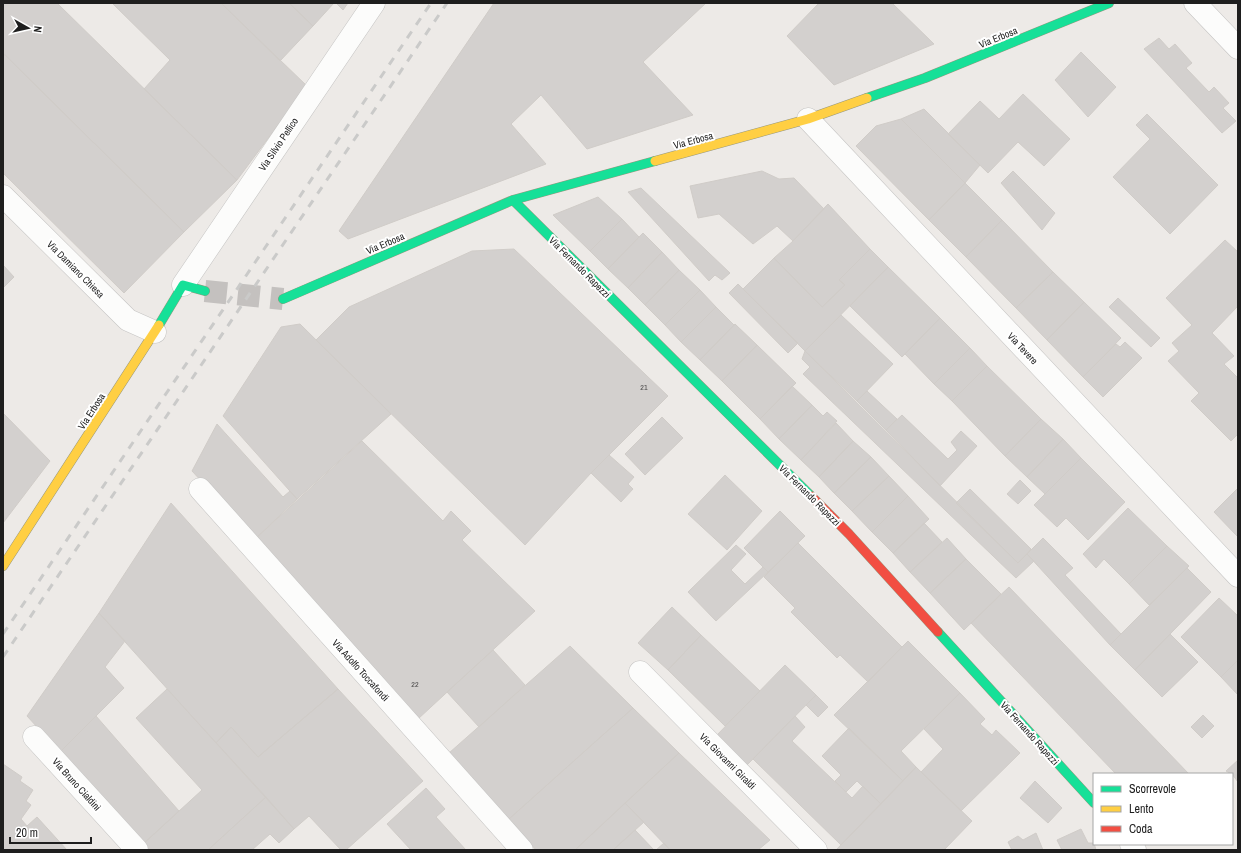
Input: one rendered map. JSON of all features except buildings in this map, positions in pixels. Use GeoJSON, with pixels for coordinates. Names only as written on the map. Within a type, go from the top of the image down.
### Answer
{"type":"FeatureCollection","features":[{"type":"Feature","properties":{"kind":"street","name":"Via Silvio Pellico"},"geometry":{"type":"LineString","coordinates":[[183,285],[374,3]]}},
{"type":"Feature","properties":{"kind":"street","name":"Via Erbosa"},"geometry":{"type":"LineString","coordinates":[[283,299],[513,200],[808,119],[925,78],[1109,3]]}},
{"type":"Feature","properties":{"kind":"street"},"geometry":{"type":"LineString","coordinates":[[1195,3],[1238,48]]}},
{"type":"Feature","properties":{"kind":"street","name":"Via Tevere"},"geometry":{"type":"LineString","coordinates":[[808,119],[1238,576]]}},
{"type":"Feature","properties":{"kind":"street","name":"Via Damiano Chiesa"},"geometry":{"type":"LineString","coordinates":[[3,196],[128,320],[155,332]]}},
{"type":"Feature","properties":{"kind":"street","name":"Via Fernando Rapezzi"},"geometry":{"type":"LineString","coordinates":[[513,200],[849,534],[1093,802]]}},
{"type":"Feature","properties":{"kind":"street"},"geometry":{"type":"LineString","coordinates":[[183,285],[205,291]]}},
{"type":"Feature","properties":{"kind":"street","name":"Via Erbosa"},"geometry":{"type":"LineString","coordinates":[[3,566],[155,332],[183,285]]}},
{"type":"Feature","properties":{"kind":"street","name":"Via Adolfo Toccafondi"},"geometry":{"type":"LineString","coordinates":[[200,489],[522,850]]}},
{"type":"Feature","properties":{"kind":"street","name":"Via Giovanni Giraldi"},"geometry":{"type":"LineString","coordinates":[[640,672],[816,850]]}},
{"type":"Feature","properties":{"kind":"street","name":"Via Bruno Cialdini"},"geometry":{"type":"LineString","coordinates":[[34,737],[136,850]]}},
{"type":"Feature","properties":{"kind":"tunnel"},"geometry":{"type":"LineString","coordinates":[[205,291],[283,299]]}},
{"type":"Feature","properties":{"kind":"railway"},"geometry":{"type":"LineString","coordinates":[[3,634],[431,3]]}},
{"type":"Feature","properties":{"kind":"railway"},"geometry":{"type":"LineString","coordinates":[[3,657],[447,3]]}},
{"type":"Feature","properties":{"kind":"traffic: fast"},"geometry":{"type":"LineString","coordinates":[[867,98],[925,78],[1109,3]]}},
{"type":"Feature","properties":{"kind":"traffic: fast"},"geometry":{"type":"LineString","coordinates":[[283,299],[513,200],[655,161]]}},
{"type":"Feature","properties":{"kind":"traffic: fast"},"geometry":{"type":"LineString","coordinates":[[513,200],[811,496]]}},
{"type":"Feature","properties":{"kind":"traffic: fast"},"geometry":{"type":"LineString","coordinates":[[159,325],[183,285],[205,291]]}},
{"type":"Feature","properties":{"kind":"traffic: fast"},"geometry":{"type":"LineString","coordinates":[[938,632],[1093,802]]}},
{"type":"Feature","properties":{"kind":"traffic: slow"},"geometry":{"type":"LineString","coordinates":[[655,161],[808,119],[867,98]]}},
{"type":"Feature","properties":{"kind":"traffic: slow"},"geometry":{"type":"LineString","coordinates":[[3,566],[159,325]]}},
{"type":"Feature","properties":{"kind":"traffic: jam"},"geometry":{"type":"LineString","coordinates":[[811,496],[849,534],[938,632]]}}]}
